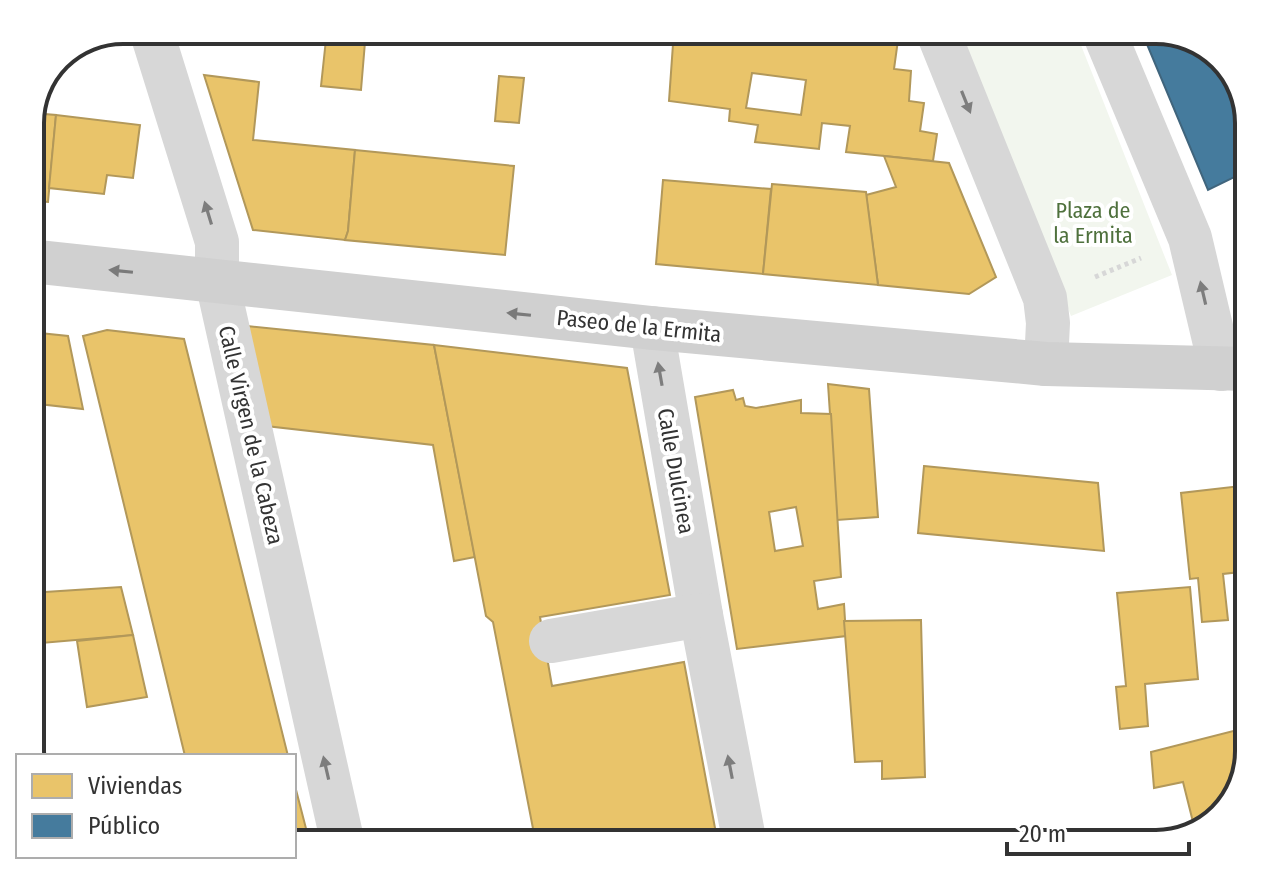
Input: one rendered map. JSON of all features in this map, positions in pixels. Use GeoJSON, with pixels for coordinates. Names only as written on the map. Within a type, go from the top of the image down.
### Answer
{"type":"FeatureCollection","features":[{"type":"Feature","properties":{"kind":"street","name":"Calle Virgen de la Cabeza"},"geometry":{"type":"LineString","coordinates":[[155,44],[217,242],[217,281],[340,830]]}},
{"type":"Feature","properties":{"kind":"street"},"geometry":{"type":"LineString","coordinates":[[943,44],[1045,298],[1048,323],[1046,364]]}},
{"type":"Feature","properties":{"kind":"street"},"geometry":{"type":"LineString","coordinates":[[1109,44],[1190,238],[1235,369]]}},
{"type":"Feature","properties":{"kind":"street","name":"Paseo de la Ermita"},"geometry":{"type":"LineString","coordinates":[[44,262],[652,328],[1046,364],[1235,369]]}},
{"type":"Feature","properties":{"kind":"street","name":"Calle Dulcinea"},"geometry":{"type":"LineString","coordinates":[[652,328],[701,615],[742,830]]}},
{"type":"Feature","properties":{"kind":"street"},"geometry":{"type":"LineString","coordinates":[[551,641],[701,615]]}},
{"type":"Feature","properties":{"kind":"path"},"geometry":{"type":"LineString","coordinates":[[1045,298],[1190,238]]}},
{"type":"Feature","properties":{"kind":"green space","name":"Plaza de la Ermita"},"geometry":{"type":"Polygon","coordinates":[[[964,44],[1081,44],[1172,275],[1071,316],[964,44]]]}},
{"type":"Feature","properties":{"kind":"building: Viviendas"},"geometry":{"type":"Polygon","coordinates":[[[326,44],[365,44],[361,90],[321,86],[326,44]]]}},
{"type":"Feature","properties":{"kind":"building: Viviendas"},"geometry":{"type":"Polygon","coordinates":[[[673,44],[897,44],[894,69],[911,71],[909,101],[924,103],[920,131],[937,134],[933,161],[846,152],[850,126],[822,123],[819,149],[755,142],[758,125],[729,121],[730,109],[669,101],[673,44]],[[752,73],[746,108],[801,115],[806,80],[752,73]]]}},
{"type":"Feature","properties":{"kind":"building: Viviendas"},"geometry":{"type":"Polygon","coordinates":[[[204,75],[259,82],[253,140],[355,150],[345,240],[253,230],[204,75]]]}},
{"type":"Feature","properties":{"kind":"building: Viviendas"},"geometry":{"type":"Polygon","coordinates":[[[499,76],[524,78],[519,123],[495,121],[499,76]]]}},
{"type":"Feature","properties":{"kind":"building: Viviendas"},"geometry":{"type":"Polygon","coordinates":[[[45,114],[56,115],[48,202],[44,202],[45,114]]]}},
{"type":"Feature","properties":{"kind":"building: Viviendas"},"geometry":{"type":"Polygon","coordinates":[[[56,115],[140,125],[133,178],[107,175],[104,194],[49,188],[56,115]]]}},
{"type":"Feature","properties":{"kind":"building: Viviendas"},"geometry":{"type":"Polygon","coordinates":[[[355,150],[514,166],[505,255],[345,240],[355,150]]]}},
{"type":"Feature","properties":{"kind":"building: Viviendas"},"geometry":{"type":"Polygon","coordinates":[[[884,156],[949,163],[996,277],[969,294],[878,285],[866,195],[896,187],[884,156]]]}},
{"type":"Feature","properties":{"kind":"building: Viviendas"},"geometry":{"type":"Polygon","coordinates":[[[663,180],[771,189],[763,274],[656,264],[663,180]]]}},
{"type":"Feature","properties":{"kind":"building: Viviendas"},"geometry":{"type":"Polygon","coordinates":[[[772,184],[866,192],[878,285],[763,274],[772,184]]]}},
{"type":"Feature","properties":{"kind":"building: Viviendas"},"geometry":{"type":"Polygon","coordinates":[[[247,326],[434,345],[475,557],[454,561],[433,445],[266,426],[247,326]]]}},
{"type":"Feature","properties":{"kind":"building: Viviendas"},"geometry":{"type":"Polygon","coordinates":[[[107,330],[184,339],[288,754],[185,754],[83,336],[107,330]]]}},
{"type":"Feature","properties":{"kind":"building: Viviendas"},"geometry":{"type":"Polygon","coordinates":[[[44,333],[68,336],[83,409],[44,405],[44,333]]]}},
{"type":"Feature","properties":{"kind":"building: Viviendas"},"geometry":{"type":"Polygon","coordinates":[[[434,345],[627,368],[670,595],[540,617],[552,686],[684,662],[715,830],[533,830],[493,622],[486,616],[434,345]]]}},
{"type":"Feature","properties":{"kind":"building: Viviendas"},"geometry":{"type":"Polygon","coordinates":[[[828,384],[869,389],[878,517],[837,520],[828,384]]]}},
{"type":"Feature","properties":{"kind":"building: Viviendas"},"geometry":{"type":"Polygon","coordinates":[[[733,390],[736,400],[743,398],[745,406],[756,408],[801,400],[801,413],[831,414],[841,577],[814,581],[818,609],[844,604],[846,636],[737,649],[695,397],[733,390]],[[796,507],[769,512],[775,551],[803,546],[796,507]]]}},
{"type":"Feature","properties":{"kind":"building: Viviendas"},"geometry":{"type":"Polygon","coordinates":[[[924,466],[1098,483],[1104,551],[918,533],[924,466]]]}},
{"type":"Feature","properties":{"kind":"building: Viviendas"},"geometry":{"type":"Polygon","coordinates":[[[1235,487],[1235,573],[1223,574],[1228,620],[1202,622],[1198,578],[1190,579],[1181,493],[1235,487]]]}},
{"type":"Feature","properties":{"kind":"building: Viviendas"},"geometry":{"type":"Polygon","coordinates":[[[121,587],[133,635],[44,643],[44,592],[121,587]]]}},
{"type":"Feature","properties":{"kind":"building: Viviendas"},"geometry":{"type":"Polygon","coordinates":[[[1190,587],[1198,679],[1145,684],[1148,726],[1120,729],[1116,687],[1126,686],[1117,593],[1190,587]]]}},
{"type":"Feature","properties":{"kind":"building: Viviendas"},"geometry":{"type":"Polygon","coordinates":[[[921,620],[925,777],[882,779],[882,761],[855,762],[844,621],[921,620]]]}},
{"type":"Feature","properties":{"kind":"building: Viviendas"},"geometry":{"type":"Polygon","coordinates":[[[133,635],[147,697],[87,707],[77,641],[133,635]]]}},
{"type":"Feature","properties":{"kind":"building: Viviendas"},"geometry":{"type":"Polygon","coordinates":[[[1235,731],[1234,762],[1227,786],[1215,803],[1193,821],[1183,782],[1154,788],[1151,752],[1235,731]]]}},
{"type":"Feature","properties":{"kind":"building: Viviendas"},"geometry":{"type":"Polygon","coordinates":[[[296,790],[306,830],[296,830],[296,790]]]}},
{"type":"Feature","properties":{"kind":"building: Público"},"geometry":{"type":"Polygon","coordinates":[[[1147,44],[1182,48],[1200,57],[1222,79],[1231,97],[1235,123],[1235,177],[1208,190],[1147,44]]]}}]}
